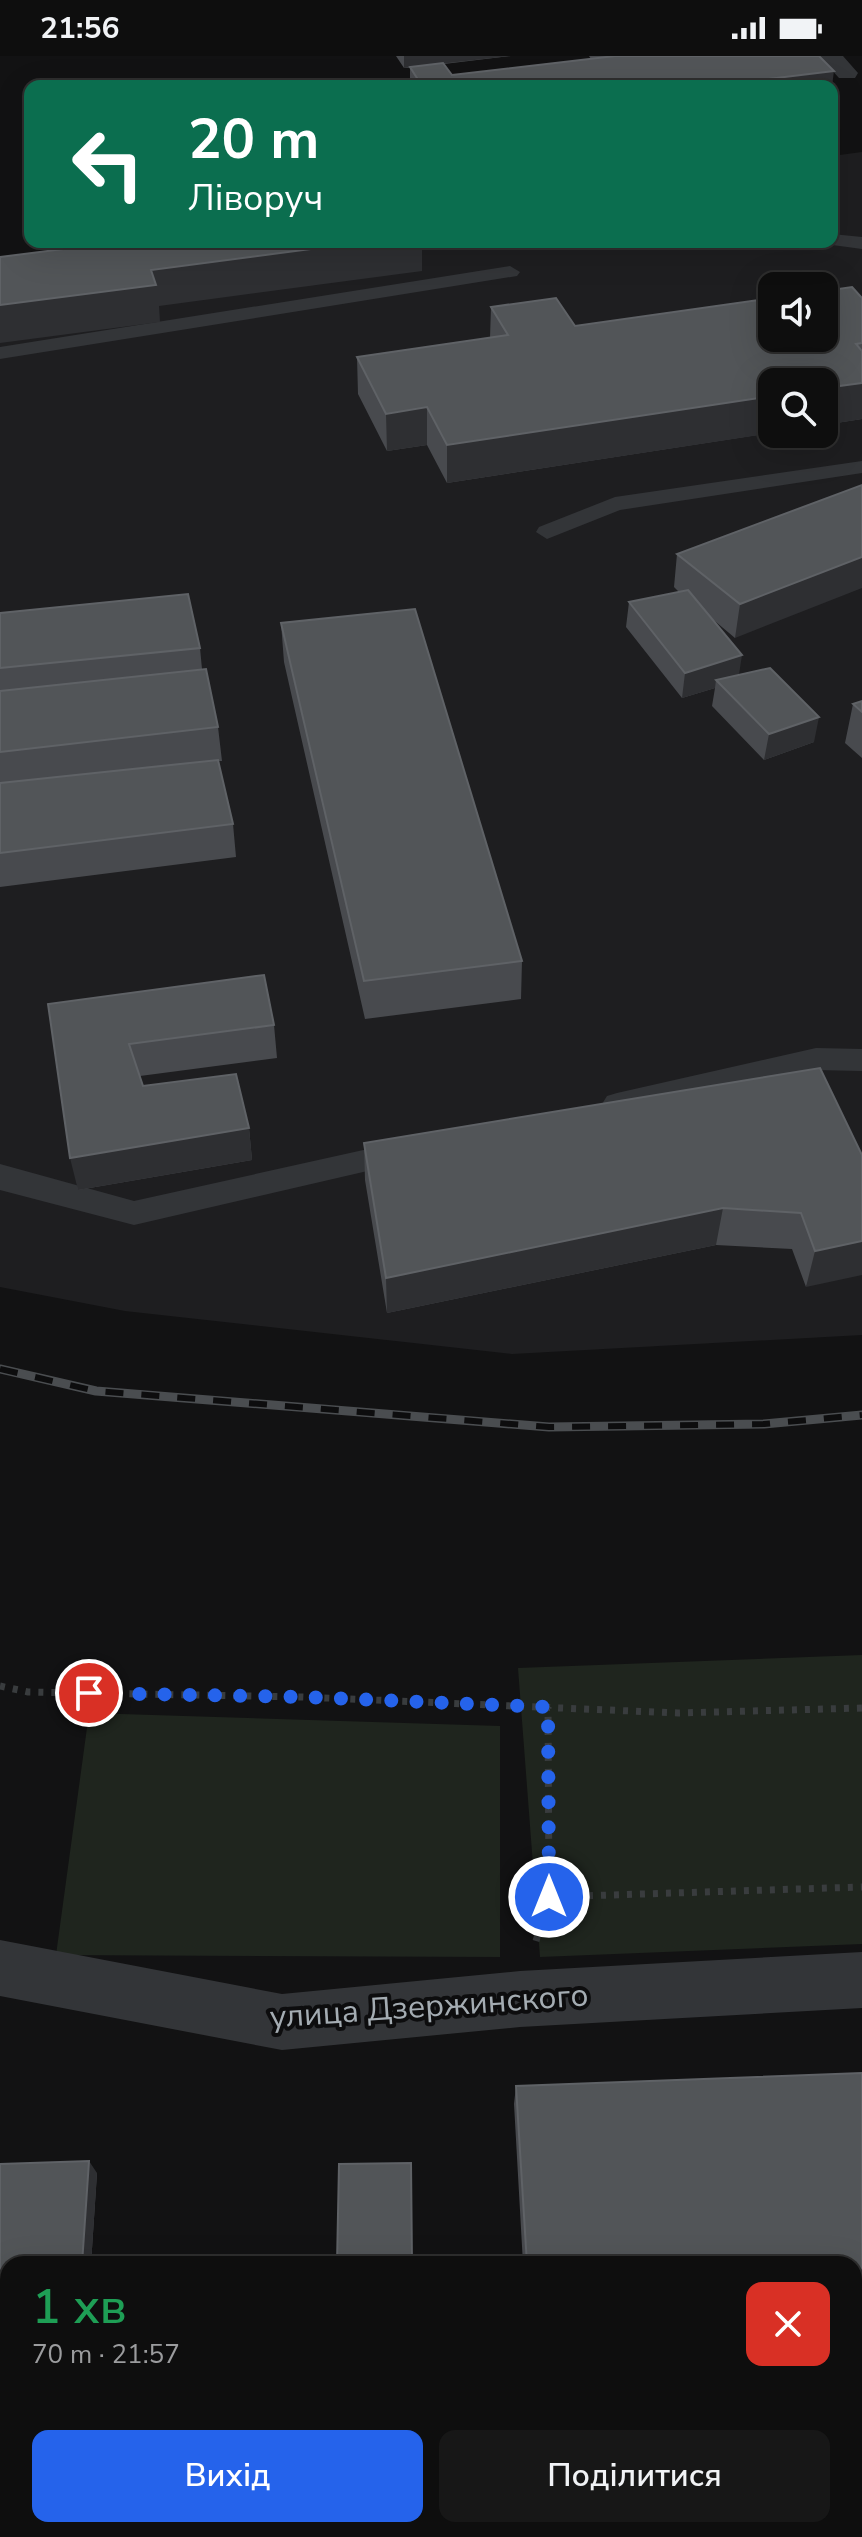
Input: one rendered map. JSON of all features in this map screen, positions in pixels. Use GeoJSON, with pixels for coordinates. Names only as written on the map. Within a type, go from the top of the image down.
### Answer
{"type":"FeatureCollection","features":[{"type":"Feature","properties":{"kind":"street"},"geometry":{"type":"LineString","coordinates":[[830,56],[847,73]]}},
{"type":"Feature","properties":{"kind":"street","name":"улица Дзержинского"},"geometry":{"type":"LineString","coordinates":[[0,1968],[282,2022],[520,1999],[862,1980]]}},
{"type":"Feature","properties":{"kind":"lane"},"geometry":{"type":"LineString","coordinates":[[838,241],[862,243]]}},
{"type":"Feature","properties":{"kind":"lane"},"geometry":{"type":"LineString","coordinates":[[0,353],[510,272]]}},
{"type":"Feature","properties":{"kind":"lane"},"geometry":{"type":"LineString","coordinates":[[547,532],[615,504],[862,467]]}},
{"type":"Feature","properties":{"kind":"lane"},"geometry":{"type":"LineString","coordinates":[[583,1111],[816,1059],[862,1060]]}},
{"type":"Feature","properties":{"kind":"lane"},"geometry":{"type":"LineString","coordinates":[[0,1176],[134,1213],[429,1147]]}},
{"type":"Feature","properties":{"kind":"path"},"geometry":{"type":"LineString","coordinates":[[0,1686],[28,1692],[303,1697],[678,1713],[862,1708]]}},
{"type":"Feature","properties":{"kind":"path"},"geometry":{"type":"LineString","coordinates":[[548,1707],[549,1897],[862,1887]]}},
{"type":"Feature","properties":{"kind":"shaded area"},"geometry":{"type":"Polygon","coordinates":[[[862,152],[862,1335],[512,1354],[125,1311],[0,1287],[0,259],[92,248],[838,248],[838,155],[862,152]]]}},
{"type":"Feature","properties":{"kind":"shaded area"},"geometry":{"type":"Polygon","coordinates":[[[862,1655],[862,1944],[540,1957],[518,1668],[862,1655]]]}},
{"type":"Feature","properties":{"kind":"shaded area"},"geometry":{"type":"Polygon","coordinates":[[[89,1713],[500,1726],[500,1957],[56,1955],[89,1713]]]}},
{"type":"Feature","properties":{"kind":"building"},"geometry":{"type":"Polygon","coordinates":[[[615,56],[819,56],[834,71],[761,80],[418,80],[410,67],[443,63],[452,75],[615,56]]]}},
{"type":"Feature","properties":{"kind":"building"},"geometry":{"type":"Polygon","coordinates":[[[71,248],[318,248],[151,270],[156,285],[0,305],[0,257],[71,248]]]}},
{"type":"Feature","properties":{"kind":"building"},"geometry":{"type":"Polygon","coordinates":[[[852,287],[862,298],[862,343],[856,344],[862,351],[862,383],[838,386],[838,368],[758,368],[758,398],[447,445],[427,407],[386,414],[357,357],[508,335],[491,307],[556,298],[575,326],[758,300],[758,352],[838,352],[838,289],[852,287]]]}},
{"type":"Feature","properties":{"kind":"building"},"geometry":{"type":"Polygon","coordinates":[[[862,485],[862,557],[740,604],[677,554],[862,485]]]}},
{"type":"Feature","properties":{"kind":"building"},"geometry":{"type":"Polygon","coordinates":[[[688,590],[742,655],[685,673],[629,602],[688,590]]]}},
{"type":"Feature","properties":{"kind":"building"},"geometry":{"type":"Polygon","coordinates":[[[188,594],[200,648],[0,668],[0,613],[188,594]]]}},
{"type":"Feature","properties":{"kind":"building"},"geometry":{"type":"Polygon","coordinates":[[[415,609],[522,961],[364,981],[281,623],[415,609]]]}},
{"type":"Feature","properties":{"kind":"building"},"geometry":{"type":"Polygon","coordinates":[[[770,668],[819,717],[769,734],[716,680],[770,668]]]}},
{"type":"Feature","properties":{"kind":"building"},"geometry":{"type":"Polygon","coordinates":[[[206,669],[218,727],[0,752],[0,691],[206,669]]]}},
{"type":"Feature","properties":{"kind":"building"},"geometry":{"type":"Polygon","coordinates":[[[862,701],[862,712],[853,704],[862,701]]]}},
{"type":"Feature","properties":{"kind":"building"},"geometry":{"type":"Polygon","coordinates":[[[218,760],[233,824],[0,853],[0,783],[218,760]]]}},
{"type":"Feature","properties":{"kind":"building"},"geometry":{"type":"Polygon","coordinates":[[[264,975],[274,1025],[129,1044],[143,1086],[236,1074],[249,1128],[70,1158],[48,1004],[264,975]]]}},
{"type":"Feature","properties":{"kind":"building"},"geometry":{"type":"Polygon","coordinates":[[[820,1068],[862,1155],[862,1241],[815,1251],[801,1213],[723,1208],[386,1278],[364,1143],[820,1068]]]}},
{"type":"Feature","properties":{"kind":"building"},"geometry":{"type":"Polygon","coordinates":[[[862,2073],[862,2256],[527,2256],[516,2086],[862,2073]]]}},
{"type":"Feature","properties":{"kind":"building"},"geometry":{"type":"Polygon","coordinates":[[[89,2161],[83,2256],[0,2256],[0,2164],[89,2161]]]}},
{"type":"Feature","properties":{"kind":"building"},"geometry":{"type":"Polygon","coordinates":[[[411,2163],[412,2256],[337,2256],[339,2164],[411,2163]]]}},
{"type":"Feature","properties":{"kind":"railway"},"geometry":{"type":"LineString","coordinates":[[0,1369],[96,1391],[549,1427],[764,1424],[862,1415]]}},
{"type":"Feature","properties":{"kind":"route"},"geometry":{"type":"LineString","coordinates":[[89,1693],[303,1697],[548,1707],[549,1897]]}}]}
